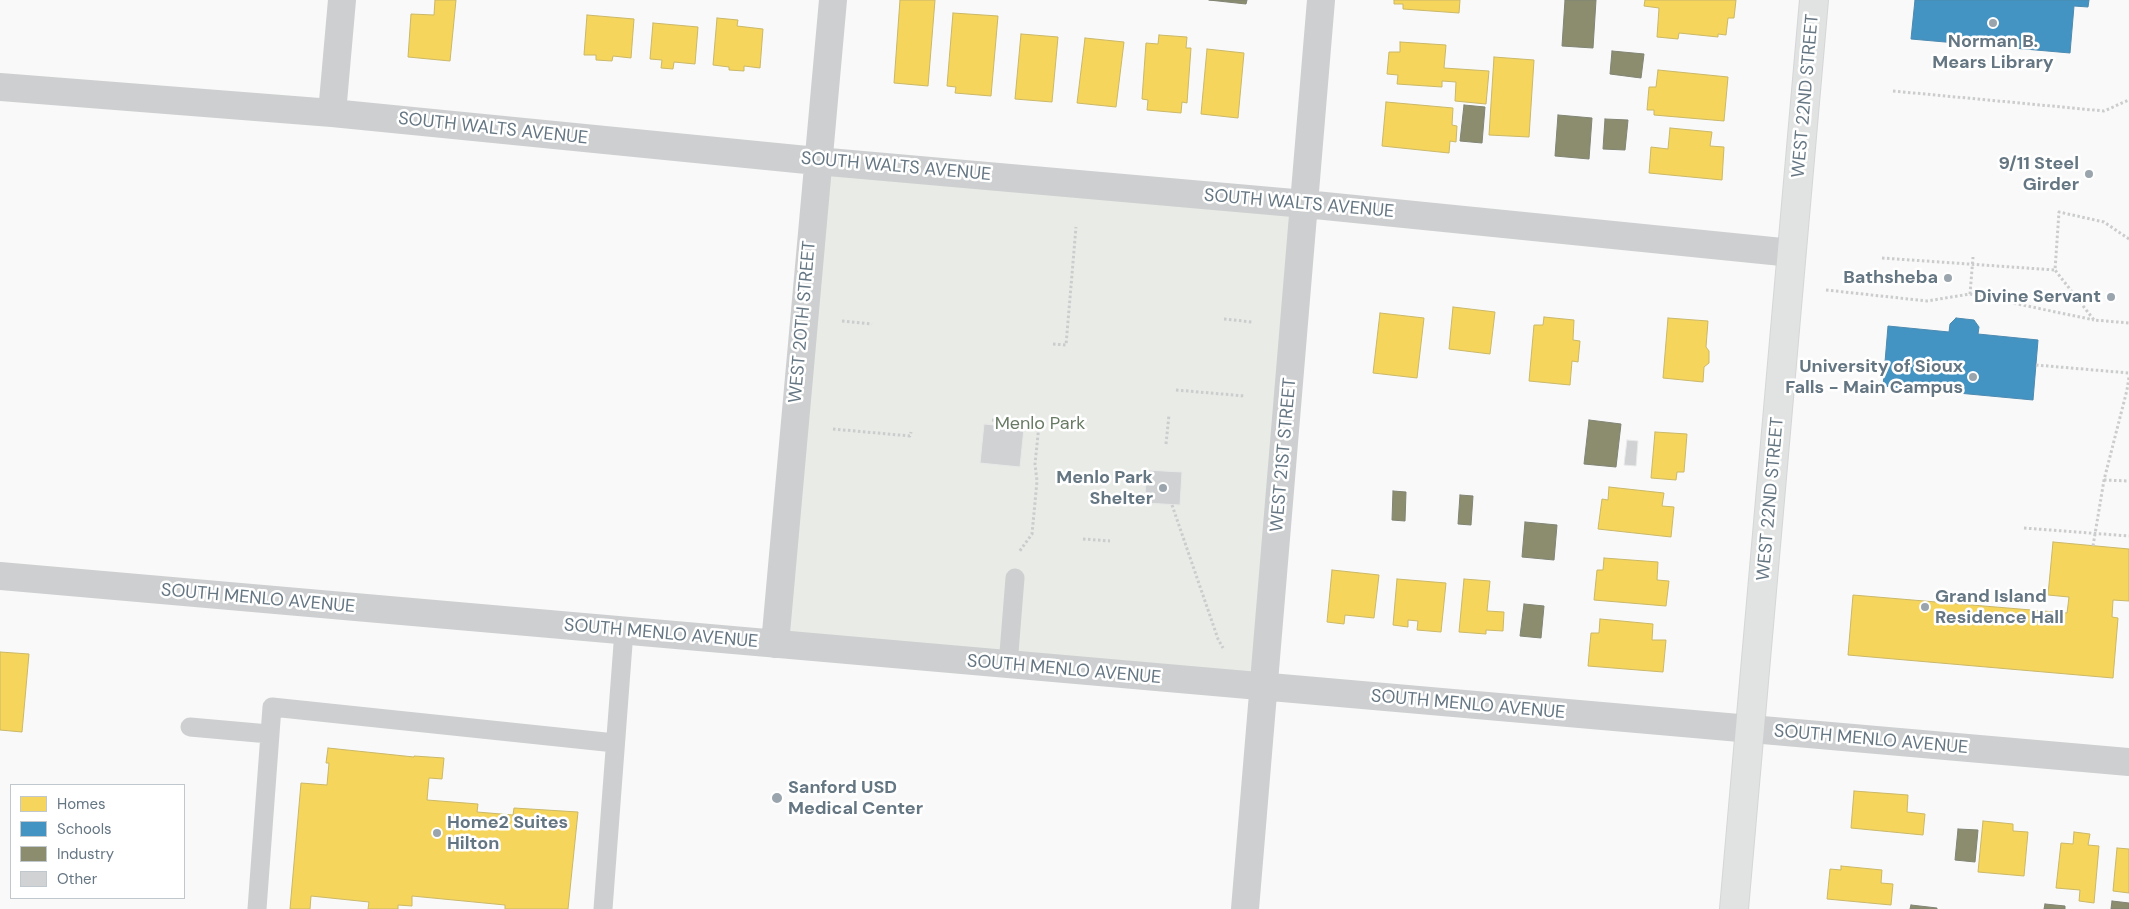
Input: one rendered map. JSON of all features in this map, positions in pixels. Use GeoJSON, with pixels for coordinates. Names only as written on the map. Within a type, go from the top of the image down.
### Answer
{"type":"FeatureCollection","features":[{"type":"Feature","properties":{"kind":"street"},"geometry":{"type":"LineString","coordinates":[[332,113],[342,0]]}},
{"type":"Feature","properties":{"kind":"street","name":"WEST 20TH STREET"},"geometry":{"type":"LineString","coordinates":[[775,644],[833,0]]}},
{"type":"Feature","properties":{"kind":"street","name":"WEST 21ST STREET"},"geometry":{"type":"LineString","coordinates":[[1245,909],[1321,0]]}},
{"type":"Feature","properties":{"kind":"street","name":"WEST 22ND STREET"},"geometry":{"type":"LineString","coordinates":[[1734,909],[1814,0]]}},
{"type":"Feature","properties":{"kind":"street","name":"SOUTH WALTS AVENUE"},"geometry":{"type":"LineString","coordinates":[[0,87],[332,113],[817,161],[1305,204],[1792,253]]}},
{"type":"Feature","properties":{"kind":"street","name":"SOUTH MENLO AVENUE"},"geometry":{"type":"LineString","coordinates":[[0,576],[2129,762]]}},
{"type":"Feature","properties":{"kind":"lane"},"geometry":{"type":"LineString","coordinates":[[1008,665],[1015,578]]}},
{"type":"Feature","properties":{"kind":"lane"},"geometry":{"type":"LineString","coordinates":[[603,909],[624,631]]}},
{"type":"Feature","properties":{"kind":"lane"},"geometry":{"type":"LineString","coordinates":[[257,909],[272,707],[615,743]]}},
{"type":"Feature","properties":{"kind":"lane"},"geometry":{"type":"LineString","coordinates":[[190,727],[270,734]]}},
{"type":"Feature","properties":{"kind":"path"},"geometry":{"type":"LineString","coordinates":[[1893,91],[2104,111],[2129,100]]}},
{"type":"Feature","properties":{"kind":"path"},"geometry":{"type":"LineString","coordinates":[[2094,320],[2055,270],[2059,212],[2104,222],[2129,239]]}},
{"type":"Feature","properties":{"kind":"path"},"geometry":{"type":"LineString","coordinates":[[1053,344],[1066,345],[1076,227]]}},
{"type":"Feature","properties":{"kind":"path"},"geometry":{"type":"LineString","coordinates":[[1970,294],[1973,257]]}},
{"type":"Feature","properties":{"kind":"path"},"geometry":{"type":"LineString","coordinates":[[1882,258],[2055,270]]}},
{"type":"Feature","properties":{"kind":"path"},"geometry":{"type":"LineString","coordinates":[[1826,290],[1927,301],[1970,294],[2094,320],[2129,323]]}},
{"type":"Feature","properties":{"kind":"path"},"geometry":{"type":"LineString","coordinates":[[1224,320],[1252,322]]}},
{"type":"Feature","properties":{"kind":"path"},"geometry":{"type":"LineString","coordinates":[[842,321],[872,324]]}},
{"type":"Feature","properties":{"kind":"path"},"geometry":{"type":"LineString","coordinates":[[2036,365],[2129,373]]}},
{"type":"Feature","properties":{"kind":"path"},"geometry":{"type":"LineString","coordinates":[[2093,546],[2104,480],[2128,389],[2129,377]]}},
{"type":"Feature","properties":{"kind":"path"},"geometry":{"type":"LineString","coordinates":[[1176,390],[1245,396]]}},
{"type":"Feature","properties":{"kind":"path"},"geometry":{"type":"LineString","coordinates":[[1166,444],[1169,415]]}},
{"type":"Feature","properties":{"kind":"path"},"geometry":{"type":"LineString","coordinates":[[992,420],[1039,425],[1035,464],[1037,481],[1032,534],[1017,555],[1015,578]]}},
{"type":"Feature","properties":{"kind":"path"},"geometry":{"type":"LineString","coordinates":[[833,429],[910,436],[911,432]]}},
{"type":"Feature","properties":{"kind":"path"},"geometry":{"type":"LineString","coordinates":[[2104,480],[2129,481]]}},
{"type":"Feature","properties":{"kind":"path"},"geometry":{"type":"LineString","coordinates":[[1172,505],[1218,639],[1223,648]]}},
{"type":"Feature","properties":{"kind":"path"},"geometry":{"type":"LineString","coordinates":[[2024,528],[2129,536]]}},
{"type":"Feature","properties":{"kind":"path"},"geometry":{"type":"LineString","coordinates":[[1083,539],[1110,541]]}},
{"type":"Feature","properties":{"kind":"green space","name":"Menlo Park"},"geometry":{"type":"Polygon","coordinates":[[[817,161],[1305,204],[1265,687],[775,644],[817,161]]]}},
{"type":"Feature","properties":{"kind":"building: Homes"},"geometry":{"type":"Polygon","coordinates":[[[435,0],[456,0],[450,61],[408,57],[411,14],[434,15],[435,0]]]}},
{"type":"Feature","properties":{"kind":"building: Homes"},"geometry":{"type":"Polygon","coordinates":[[[900,0],[935,0],[928,86],[894,83],[900,0]]]}},
{"type":"Feature","properties":{"kind":"building: Homes"},"geometry":{"type":"Polygon","coordinates":[[[1394,0],[1460,0],[1459,13],[1403,9],[1403,4],[1394,4],[1394,0]]]}},
{"type":"Feature","properties":{"kind":"building: Homes"},"geometry":{"type":"Polygon","coordinates":[[[1645,0],[1736,0],[1734,18],[1728,18],[1726,35],[1718,34],[1718,37],[1679,33],[1678,39],[1657,37],[1659,8],[1644,6],[1645,0]]]}},
{"type":"Feature","properties":{"kind":"building: Homes"},"geometry":{"type":"Polygon","coordinates":[[[953,13],[998,16],[991,96],[955,93],[956,87],[947,86],[953,13]]]}},
{"type":"Feature","properties":{"kind":"building: Homes"},"geometry":{"type":"Polygon","coordinates":[[[587,15],[634,19],[631,58],[613,56],[612,61],[596,60],[596,55],[584,55],[587,15]]]}},
{"type":"Feature","properties":{"kind":"building: Homes"},"geometry":{"type":"Polygon","coordinates":[[[717,18],[738,20],[737,26],[763,29],[760,68],[744,66],[744,71],[729,70],[729,67],[713,65],[717,18]]]}},
{"type":"Feature","properties":{"kind":"building: Homes"},"geometry":{"type":"Polygon","coordinates":[[[653,23],[698,27],[695,64],[674,62],[673,69],[661,68],[662,60],[650,59],[653,23]]]}},
{"type":"Feature","properties":{"kind":"building: Homes"},"geometry":{"type":"Polygon","coordinates":[[[1021,34],[1058,37],[1052,102],[1015,99],[1021,34]]]}},
{"type":"Feature","properties":{"kind":"building: Homes"},"geometry":{"type":"Polygon","coordinates":[[[1159,35],[1187,37],[1186,48],[1191,48],[1187,103],[1182,102],[1181,113],[1147,110],[1148,100],[1142,99],[1146,43],[1158,44],[1159,35]]]}},
{"type":"Feature","properties":{"kind":"building: Homes"},"geometry":{"type":"Polygon","coordinates":[[[1085,38],[1124,42],[1116,107],[1077,103],[1085,38]]]}},
{"type":"Feature","properties":{"kind":"building: Homes"},"geometry":{"type":"Polygon","coordinates":[[[1400,42],[1446,45],[1444,68],[1489,71],[1486,104],[1455,101],[1456,82],[1442,81],[1442,87],[1397,84],[1398,75],[1387,74],[1389,52],[1400,52],[1400,42]]]}},
{"type":"Feature","properties":{"kind":"building: Homes"},"geometry":{"type":"Polygon","coordinates":[[[1207,49],[1244,53],[1238,118],[1201,114],[1207,49]]]}},
{"type":"Feature","properties":{"kind":"building: Homes"},"geometry":{"type":"Polygon","coordinates":[[[1494,57],[1534,60],[1529,137],[1489,135],[1494,57]]]}},
{"type":"Feature","properties":{"kind":"building: Homes"},"geometry":{"type":"Polygon","coordinates":[[[1658,70],[1728,77],[1724,121],[1654,115],[1654,110],[1647,110],[1649,87],[1656,87],[1658,70]]]}},
{"type":"Feature","properties":{"kind":"building: Homes"},"geometry":{"type":"Polygon","coordinates":[[[1386,102],[1453,108],[1452,125],[1457,126],[1456,142],[1450,141],[1449,153],[1382,146],[1386,102]]]}},
{"type":"Feature","properties":{"kind":"building: Homes"},"geometry":{"type":"Polygon","coordinates":[[[1670,128],[1712,132],[1710,146],[1724,147],[1722,180],[1649,173],[1651,147],[1668,149],[1670,128]]]}},
{"type":"Feature","properties":{"kind":"building: Homes"},"geometry":{"type":"Polygon","coordinates":[[[1453,307],[1495,312],[1490,354],[1449,349],[1453,307]]]}},
{"type":"Feature","properties":{"kind":"building: Homes"},"geometry":{"type":"Polygon","coordinates":[[[1380,313],[1424,318],[1417,378],[1373,373],[1380,313]]]}},
{"type":"Feature","properties":{"kind":"building: Homes"},"geometry":{"type":"Polygon","coordinates":[[[1544,317],[1574,320],[1573,340],[1580,341],[1578,362],[1572,361],[1570,385],[1529,381],[1534,325],[1543,325],[1544,317]]]}},
{"type":"Feature","properties":{"kind":"building: Homes"},"geometry":{"type":"Polygon","coordinates":[[[1668,318],[1708,321],[1706,347],[1709,351],[1709,363],[1704,367],[1703,382],[1663,378],[1668,318]]]}},
{"type":"Feature","properties":{"kind":"building: Homes"},"geometry":{"type":"Polygon","coordinates":[[[1655,432],[1687,434],[1684,472],[1677,472],[1676,480],[1651,478],[1655,432]]]}},
{"type":"Feature","properties":{"kind":"building: Homes"},"geometry":{"type":"Polygon","coordinates":[[[1609,487],[1664,493],[1662,506],[1674,507],[1671,537],[1598,529],[1602,499],[1608,500],[1609,487]]]}},
{"type":"Feature","properties":{"kind":"building: Homes","name":"Grand Island Residence Hall"},"geometry":{"type":"Polygon","coordinates":[[[2053,542],[2129,549],[2129,601],[2113,600],[2112,617],[2118,618],[2113,678],[1848,655],[1853,595],[2067,613],[2069,597],[2048,595],[2053,542]]]}},
{"type":"Feature","properties":{"kind":"building: Homes"},"geometry":{"type":"Polygon","coordinates":[[[1604,558],[1658,562],[1657,580],[1669,581],[1666,606],[1594,600],[1597,570],[1603,570],[1604,558]]]}},
{"type":"Feature","properties":{"kind":"building: Homes"},"geometry":{"type":"Polygon","coordinates":[[[1332,570],[1379,575],[1374,618],[1345,615],[1344,624],[1327,622],[1332,570]]]}},
{"type":"Feature","properties":{"kind":"building: Homes"},"geometry":{"type":"Polygon","coordinates":[[[1397,579],[1446,583],[1441,632],[1417,630],[1418,621],[1408,620],[1408,627],[1393,625],[1397,579]]]}},
{"type":"Feature","properties":{"kind":"building: Homes"},"geometry":{"type":"Polygon","coordinates":[[[1464,579],[1490,581],[1487,611],[1504,612],[1503,631],[1486,630],[1486,634],[1459,632],[1464,579]]]}},
{"type":"Feature","properties":{"kind":"building: Homes"},"geometry":{"type":"Polygon","coordinates":[[[1600,619],[1653,624],[1652,640],[1666,640],[1663,672],[1588,666],[1591,633],[1599,633],[1600,619]]]}},
{"type":"Feature","properties":{"kind":"building: Homes"},"geometry":{"type":"Polygon","coordinates":[[[0,652],[29,654],[22,732],[0,730],[0,652]]]}},
{"type":"Feature","properties":{"kind":"building: Homes","name":"Home2 Suites Hilton"},"geometry":{"type":"Polygon","coordinates":[[[328,748],[414,757],[444,758],[442,779],[429,778],[427,800],[478,804],[477,812],[513,815],[514,808],[578,812],[568,909],[505,909],[505,905],[412,896],[412,906],[398,905],[398,909],[368,909],[369,902],[311,896],[310,909],[290,909],[301,783],[327,785],[329,763],[326,763],[328,748]]]}},
{"type":"Feature","properties":{"kind":"building: Homes"},"geometry":{"type":"Polygon","coordinates":[[[1854,791],[1908,795],[1907,812],[1925,814],[1923,835],[1851,828],[1854,791]]]}},
{"type":"Feature","properties":{"kind":"building: Homes"},"geometry":{"type":"Polygon","coordinates":[[[1983,821],[2013,824],[2013,831],[2028,832],[2024,876],[1978,872],[1983,821]]]}},
{"type":"Feature","properties":{"kind":"building: Homes"},"geometry":{"type":"Polygon","coordinates":[[[2074,832],[2090,834],[2088,845],[2099,846],[2094,903],[2079,901],[2080,890],[2056,888],[2061,843],[2073,844],[2074,832]]]}},
{"type":"Feature","properties":{"kind":"building: Homes"},"geometry":{"type":"Polygon","coordinates":[[[2117,848],[2129,849],[2129,893],[2113,891],[2117,848]]]}},
{"type":"Feature","properties":{"kind":"building: Homes"},"geometry":{"type":"Polygon","coordinates":[[[1841,866],[1882,870],[1881,883],[1893,884],[1891,905],[1827,899],[1830,869],[1841,870],[1841,866]]]}},
{"type":"Feature","properties":{"kind":"building: Schools","name":"Norman B. Mears Library"},"geometry":{"type":"Polygon","coordinates":[[[1915,0],[2089,0],[2088,7],[2074,6],[2070,53],[1911,39],[1915,0]]]}},
{"type":"Feature","properties":{"kind":"building: Schools"},"geometry":{"type":"Polygon","coordinates":[[[1956,318],[1974,320],[1979,327],[1978,334],[2038,340],[2033,400],[1883,386],[1888,326],[1949,332],[1950,324],[1956,318]]]}},
{"type":"Feature","properties":{"kind":"building: Industry"},"geometry":{"type":"Polygon","coordinates":[[[1209,0],[1247,0],[1246,4],[1209,0]]]}},
{"type":"Feature","properties":{"kind":"building: Industry"},"geometry":{"type":"Polygon","coordinates":[[[1565,0],[1596,0],[1593,48],[1562,46],[1565,0]]]}},
{"type":"Feature","properties":{"kind":"building: Industry"},"geometry":{"type":"Polygon","coordinates":[[[1612,51],[1644,54],[1641,78],[1610,74],[1612,51]]]}},
{"type":"Feature","properties":{"kind":"building: Industry"},"geometry":{"type":"Polygon","coordinates":[[[1464,105],[1485,107],[1482,143],[1460,141],[1464,105]]]}},
{"type":"Feature","properties":{"kind":"building: Industry"},"geometry":{"type":"Polygon","coordinates":[[[1558,115],[1592,118],[1589,159],[1555,156],[1558,115]]]}},
{"type":"Feature","properties":{"kind":"building: Industry"},"geometry":{"type":"Polygon","coordinates":[[[1605,119],[1628,120],[1625,150],[1603,149],[1605,119]]]}},
{"type":"Feature","properties":{"kind":"building: Industry"},"geometry":{"type":"Polygon","coordinates":[[[1589,420],[1621,424],[1616,467],[1584,464],[1589,420]]]}},
{"type":"Feature","properties":{"kind":"building: Industry"},"geometry":{"type":"Polygon","coordinates":[[[1393,491],[1406,492],[1405,521],[1392,520],[1393,491]]]}},
{"type":"Feature","properties":{"kind":"building: Industry"},"geometry":{"type":"Polygon","coordinates":[[[1460,495],[1473,496],[1471,525],[1458,524],[1460,495]]]}},
{"type":"Feature","properties":{"kind":"building: Industry"},"geometry":{"type":"Polygon","coordinates":[[[1525,522],[1557,525],[1554,560],[1522,557],[1525,522]]]}},
{"type":"Feature","properties":{"kind":"building: Industry"},"geometry":{"type":"Polygon","coordinates":[[[1524,604],[1544,606],[1541,638],[1520,636],[1524,604]]]}},
{"type":"Feature","properties":{"kind":"building: Industry"},"geometry":{"type":"Polygon","coordinates":[[[1958,829],[1978,830],[1975,862],[1955,860],[1958,829]]]}},
{"type":"Feature","properties":{"kind":"building: Industry"},"geometry":{"type":"Polygon","coordinates":[[[2112,901],[2129,903],[2129,909],[2111,909],[2112,901]]]}},
{"type":"Feature","properties":{"kind":"building: Industry"},"geometry":{"type":"Polygon","coordinates":[[[2045,904],[2065,906],[2065,909],[2044,909],[2045,904]]]}},
{"type":"Feature","properties":{"kind":"building: Industry"},"geometry":{"type":"Polygon","coordinates":[[[1911,905],[1937,908],[1937,909],[1910,909],[1911,905]]]}},
{"type":"Feature","properties":{"kind":"building: Other"},"geometry":{"type":"Polygon","coordinates":[[[984,424],[1024,428],[1020,467],[980,463],[984,424]]]}},
{"type":"Feature","properties":{"kind":"building: Other"},"geometry":{"type":"Polygon","coordinates":[[[1627,440],[1638,441],[1636,466],[1624,465],[1627,440]]]}},
{"type":"Feature","properties":{"kind":"building: Other","name":"Menlo Park Shelter"},"geometry":{"type":"Polygon","coordinates":[[[1146,470],[1182,472],[1180,505],[1145,503],[1146,470]]]}},
{"type":"Feature","properties":{"kind":"place","name":"Norman B. Mears Library"},"geometry":{"type":"Point","coordinates":[1993,23]}},
{"type":"Feature","properties":{"kind":"place","name":"9/11 Steel Girder"},"geometry":{"type":"Point","coordinates":[2089,174]}},
{"type":"Feature","properties":{"kind":"place","name":"Bathsheba"},"geometry":{"type":"Point","coordinates":[1948,278]}},
{"type":"Feature","properties":{"kind":"place","name":"Divine Servant"},"geometry":{"type":"Point","coordinates":[2111,297]}},
{"type":"Feature","properties":{"kind":"place","name":"University of Sioux Falls - Main Campus"},"geometry":{"type":"Point","coordinates":[1973,377]}},
{"type":"Feature","properties":{"kind":"place","name":"Menlo Park Shelter"},"geometry":{"type":"Point","coordinates":[1163,488]}},
{"type":"Feature","properties":{"kind":"place","name":"Grand Island Residence Hall"},"geometry":{"type":"Point","coordinates":[1925,607]}},
{"type":"Feature","properties":{"kind":"place","name":"Sanford USD Medical Center"},"geometry":{"type":"Point","coordinates":[777,798]}},
{"type":"Feature","properties":{"kind":"place","name":"Home2 Suites Hilton"},"geometry":{"type":"Point","coordinates":[437,833]}}]}
